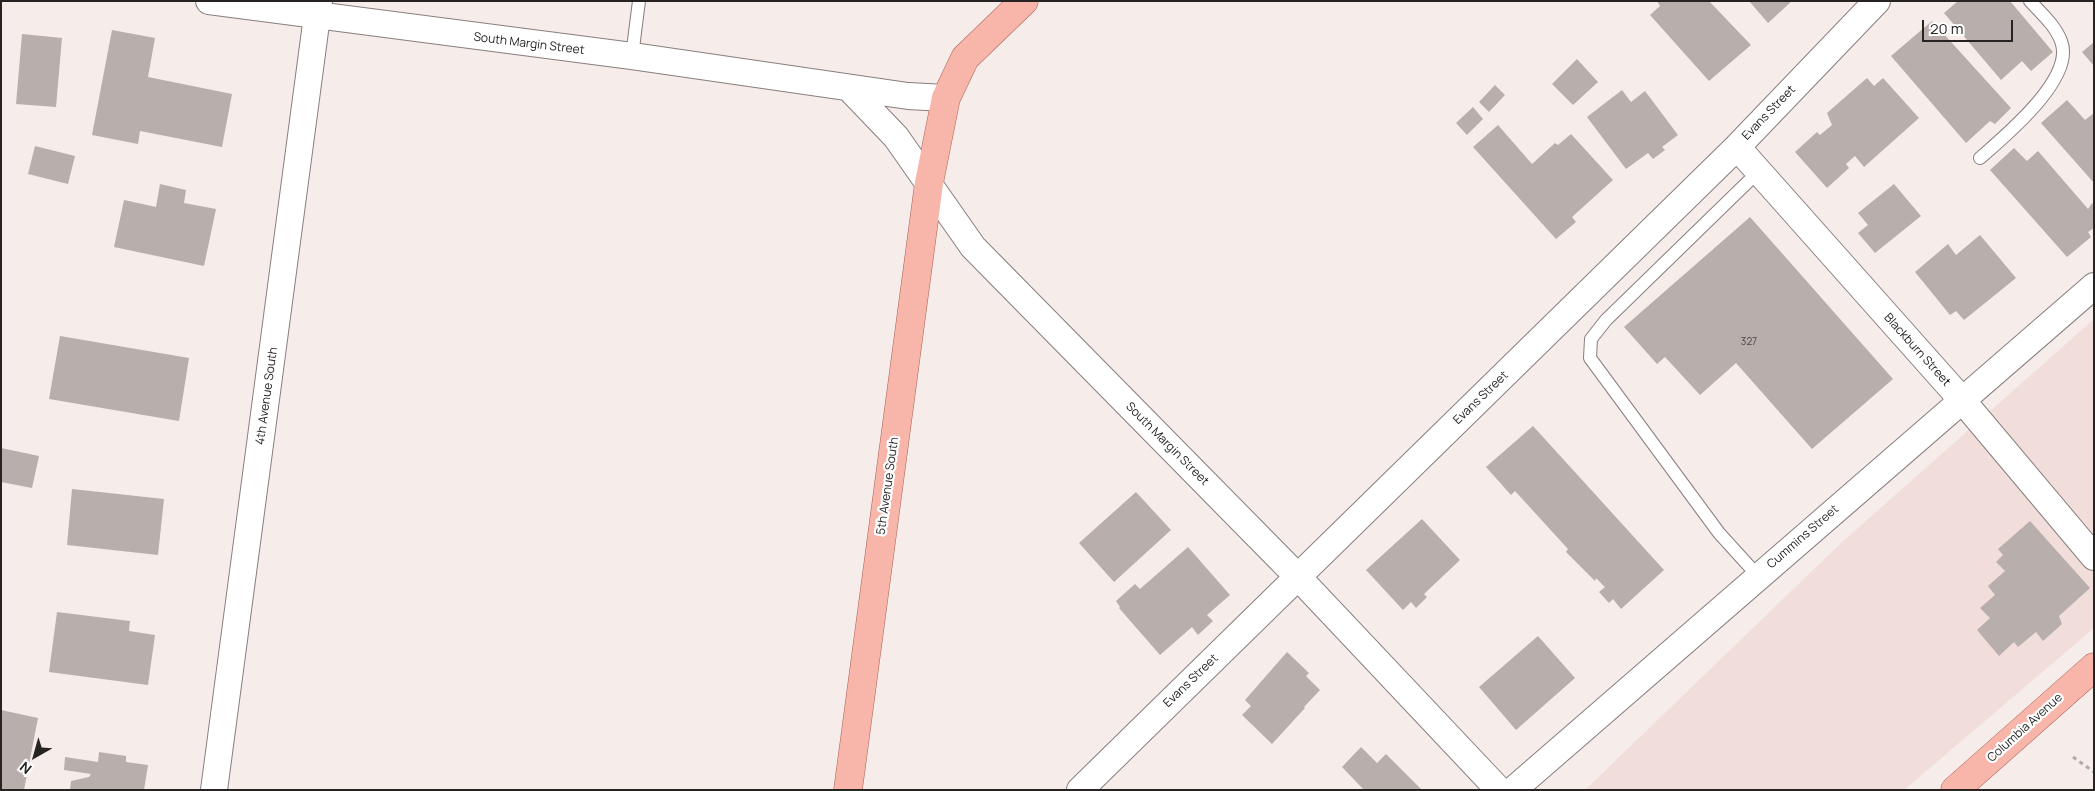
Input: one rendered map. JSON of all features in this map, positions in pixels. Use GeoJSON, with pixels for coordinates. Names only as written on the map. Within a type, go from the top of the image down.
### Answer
{"type":"FeatureCollection","features":[{"type":"Feature","properties":{"kind":"main road","name":"5th Avenue South"},"geometry":{"type":"LineString","coordinates":[[848,790],[929,183],[946,98],[965,58],[1024,1]]}},
{"type":"Feature","properties":{"kind":"main road","name":"Columbia Avenue"},"geometry":{"type":"LineString","coordinates":[[1955,790],[2094,667]]}},
{"type":"Feature","properties":{"kind":"street","name":"South Margin Street"},"geometry":{"type":"LineString","coordinates":[[209,1],[318,9],[849,88],[908,96],[946,98]]}},
{"type":"Feature","properties":{"kind":"street","name":"Evans Street"},"geometry":{"type":"LineString","coordinates":[[1080,790],[1737,147],[1877,1]]}},
{"type":"Feature","properties":{"kind":"street","name":"4th Avenue South"},"geometry":{"type":"LineString","coordinates":[[214,790],[318,9]]}},
{"type":"Feature","properties":{"kind":"street","name":"South Margin Street"},"geometry":{"type":"LineString","coordinates":[[849,88],[896,137],[973,247],[1298,577],[1499,790]]}},
{"type":"Feature","properties":{"kind":"street","name":"Blackburn Street"},"geometry":{"type":"LineString","coordinates":[[1737,147],[1757,173],[1962,400],[2094,557]]}},
{"type":"Feature","properties":{"kind":"street","name":"Cummins Street"},"geometry":{"type":"LineString","coordinates":[[1513,790],[2094,286]]}},
{"type":"Feature","properties":{"kind":"lane"},"geometry":{"type":"LineString","coordinates":[[632,56],[639,1]]}},
{"type":"Feature","properties":{"kind":"lane"},"geometry":{"type":"LineString","coordinates":[[1980,158],[2007,135],[2052,86],[2061,68],[2062,42],[2054,28],[2030,1]]}},
{"type":"Feature","properties":{"kind":"lane"},"geometry":{"type":"LineString","coordinates":[[1757,173],[1606,320],[1591,339],[1590,358],[1719,533],[1758,576]]}},
{"type":"Feature","properties":{"kind":"path"},"geometry":{"type":"LineString","coordinates":[[2073,758],[2094,772]]}},
{"type":"Feature","properties":{"kind":"shaded area"},"geometry":{"type":"Polygon","coordinates":[[[2094,319],[2094,628],[1904,790],[1585,790],[1841,543],[2094,319]]]}},
{"type":"Feature","properties":{"kind":"building"},"geometry":{"type":"Polygon","coordinates":[[[1657,1],[1709,1],[1751,45],[1709,81],[1650,15],[1660,6],[1657,1]]]}},
{"type":"Feature","properties":{"kind":"building"},"geometry":{"type":"Polygon","coordinates":[[[1749,1],[1792,1],[1768,23],[1749,1]]]}},
{"type":"Feature","properties":{"kind":"building"},"geometry":{"type":"Polygon","coordinates":[[[1958,1],[2010,1],[2053,52],[2031,71],[2022,61],[2001,80],[1944,13],[1958,1]]]}},
{"type":"Feature","properties":{"kind":"building"},"geometry":{"type":"Polygon","coordinates":[[[1932,21],[2011,108],[1995,124],[1990,121],[1966,143],[1891,56],[1932,21]]]}},
{"type":"Feature","properties":{"kind":"building"},"geometry":{"type":"Polygon","coordinates":[[[112,30],[155,38],[148,77],[232,94],[222,147],[140,131],[138,144],[92,135],[112,30]]]}},
{"type":"Feature","properties":{"kind":"building"},"geometry":{"type":"Polygon","coordinates":[[[22,34],[62,38],[56,107],[16,104],[22,34]]]}},
{"type":"Feature","properties":{"kind":"building"},"geometry":{"type":"Polygon","coordinates":[[[2094,42],[2094,66],[2082,52],[2094,42]]]}},
{"type":"Feature","properties":{"kind":"building"},"geometry":{"type":"Polygon","coordinates":[[[1577,59],[1598,82],[1573,105],[1552,84],[1577,59]]]}},
{"type":"Feature","properties":{"kind":"building"},"geometry":{"type":"Polygon","coordinates":[[[1867,78],[1874,86],[1883,78],[1919,118],[1864,167],[1855,156],[1846,164],[1849,168],[1827,188],[1795,152],[1817,132],[1820,135],[1832,125],[1827,113],[1867,78]]]}},
{"type":"Feature","properties":{"kind":"building"},"geometry":{"type":"Polygon","coordinates":[[[1495,85],[1505,95],[1489,112],[1479,102],[1495,85]]]}},
{"type":"Feature","properties":{"kind":"building"},"geometry":{"type":"Polygon","coordinates":[[[1622,90],[1631,102],[1645,91],[1678,135],[1662,147],[1665,150],[1653,159],[1648,153],[1626,169],[1587,117],[1622,90]]]}},
{"type":"Feature","properties":{"kind":"building"},"geometry":{"type":"Polygon","coordinates":[[[2067,100],[2085,120],[2094,113],[2094,183],[2041,123],[2067,100]]]}},
{"type":"Feature","properties":{"kind":"building"},"geometry":{"type":"Polygon","coordinates":[[[1473,107],[1483,119],[1467,135],[1456,123],[1473,107]]]}},
{"type":"Feature","properties":{"kind":"building"},"geometry":{"type":"Polygon","coordinates":[[[1498,125],[1532,164],[1555,143],[1558,145],[1571,134],[1613,180],[1572,217],[1576,222],[1556,239],[1473,147],[1498,125]]]}},
{"type":"Feature","properties":{"kind":"building"},"geometry":{"type":"Polygon","coordinates":[[[35,146],[75,156],[68,184],[28,174],[35,146]]]}},
{"type":"Feature","properties":{"kind":"building"},"geometry":{"type":"Polygon","coordinates":[[[2014,148],[2027,161],[2038,151],[2088,209],[2092,203],[2094,205],[2094,228],[2088,232],[2091,237],[2067,257],[1990,170],[2014,148]]]}},
{"type":"Feature","properties":{"kind":"building"},"geometry":{"type":"Polygon","coordinates":[[[160,184],[186,190],[184,203],[216,209],[204,266],[114,247],[124,200],[156,207],[160,184]]]}},
{"type":"Feature","properties":{"kind":"building"},"geometry":{"type":"Polygon","coordinates":[[[1894,184],[1921,216],[1875,253],[1858,233],[1868,225],[1858,213],[1894,184]]]}},
{"type":"Feature","properties":{"kind":"building"},"geometry":{"type":"Polygon","coordinates":[[[1750,217],[1893,379],[1812,449],[1736,363],[1700,395],[1665,357],[1657,364],[1624,327],[1750,217]]]}},
{"type":"Feature","properties":{"kind":"building"},"geometry":{"type":"Polygon","coordinates":[[[1980,235],[2016,278],[1964,320],[1956,311],[1950,315],[1915,272],[1948,244],[1956,255],[1980,235]]]}},
{"type":"Feature","properties":{"kind":"building"},"geometry":{"type":"Polygon","coordinates":[[[60,336],[189,358],[179,421],[49,399],[60,336]]]}},
{"type":"Feature","properties":{"kind":"building"},"geometry":{"type":"Polygon","coordinates":[[[1533,426],[1664,570],[1621,609],[1613,599],[1609,603],[1599,592],[1605,587],[1596,578],[1595,581],[1566,552],[1568,549],[1515,491],[1511,495],[1486,467],[1533,426]]]}},
{"type":"Feature","properties":{"kind":"building"},"geometry":{"type":"Polygon","coordinates":[[[1,448],[39,456],[32,488],[1,482],[1,448]]]}},
{"type":"Feature","properties":{"kind":"building"},"geometry":{"type":"Polygon","coordinates":[[[72,489],[164,499],[158,555],[67,545],[72,489]]]}},
{"type":"Feature","properties":{"kind":"building"},"geometry":{"type":"Polygon","coordinates":[[[1136,492],[1171,530],[1114,582],[1079,543],[1136,492]]]}},
{"type":"Feature","properties":{"kind":"building"},"geometry":{"type":"Polygon","coordinates":[[[1422,519],[1460,560],[1424,594],[1427,597],[1416,608],[1411,602],[1403,610],[1366,570],[1422,519]]]}},
{"type":"Feature","properties":{"kind":"building"},"geometry":{"type":"Polygon","coordinates":[[[2030,521],[2090,588],[2059,616],[2062,624],[2043,641],[2036,632],[2018,647],[2014,642],[1999,656],[1977,630],[1990,618],[1980,608],[1995,595],[1988,586],[2005,571],[1996,562],[2003,555],[1998,549],[2030,521]]]}},
{"type":"Feature","properties":{"kind":"building"},"geometry":{"type":"Polygon","coordinates":[[[1188,547],[1230,595],[1207,615],[1213,621],[1198,635],[1192,627],[1160,655],[1119,608],[1116,601],[1135,584],[1140,589],[1188,547]]]}},
{"type":"Feature","properties":{"kind":"building"},"geometry":{"type":"Polygon","coordinates":[[[57,612],[130,621],[129,631],[155,635],[148,685],[49,672],[57,612]]]}},
{"type":"Feature","properties":{"kind":"building"},"geometry":{"type":"Polygon","coordinates":[[[1538,636],[1575,678],[1516,730],[1479,687],[1538,636]]]}},
{"type":"Feature","properties":{"kind":"building"},"geometry":{"type":"Polygon","coordinates":[[[1287,652],[1309,673],[1306,676],[1320,690],[1272,744],[1242,715],[1251,706],[1245,700],[1287,652]]]}},
{"type":"Feature","properties":{"kind":"building"},"geometry":{"type":"Polygon","coordinates":[[[1,710],[38,718],[24,790],[1,790],[1,710]]]}},
{"type":"Feature","properties":{"kind":"building"},"geometry":{"type":"Polygon","coordinates":[[[1361,747],[1377,763],[1386,754],[1422,790],[1364,790],[1342,767],[1361,747]]]}},
{"type":"Feature","properties":{"kind":"building"},"geometry":{"type":"Polygon","coordinates":[[[99,752],[126,756],[126,762],[148,765],[144,790],[70,790],[71,781],[89,777],[91,774],[64,770],[65,757],[98,762],[99,752]]]}}]}
